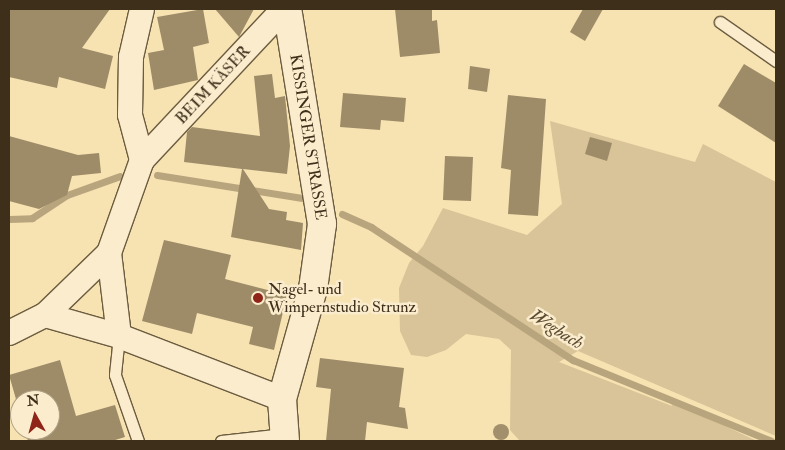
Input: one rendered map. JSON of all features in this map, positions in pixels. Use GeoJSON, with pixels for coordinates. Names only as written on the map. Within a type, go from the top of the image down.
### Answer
{"type":"FeatureCollection","features":[{"type":"Feature","properties":{"kind":"street"},"geometry":{"type":"LineString","coordinates":[[142,9],[131,57],[130,115],[142,160]]}},
{"type":"Feature","properties":{"kind":"street","name":"BEIM KÄSER"},"geometry":{"type":"LineString","coordinates":[[9,332],[45,315],[109,253],[142,160],[286,9]]}},
{"type":"Feature","properties":{"kind":"street","name":"KISSINGER STRASSE"},"geometry":{"type":"LineString","coordinates":[[284,438],[282,399],[312,289],[322,224],[286,9]]}},
{"type":"Feature","properties":{"kind":"street","name":"BEIM KÄSER"},"geometry":{"type":"LineString","coordinates":[[109,253],[119,336]]}},
{"type":"Feature","properties":{"kind":"street"},"geometry":{"type":"LineString","coordinates":[[45,315],[119,336],[282,399]]}},
{"type":"Feature","properties":{"kind":"lane"},"geometry":{"type":"LineString","coordinates":[[720,22],[776,61]]}},
{"type":"Feature","properties":{"kind":"lane"},"geometry":{"type":"LineString","coordinates":[[119,336],[115,375],[138,441]]}},
{"type":"Feature","properties":{"kind":"lane"},"geometry":{"type":"LineString","coordinates":[[221,441],[284,438]]}},
{"type":"Feature","properties":{"kind":"shaded area"},"geometry":{"type":"Polygon","coordinates":[[[550,121],[695,162],[703,144],[776,182],[776,436],[578,351],[559,362],[672,406],[670,400],[757,441],[520,441],[510,430],[511,350],[499,339],[466,334],[446,350],[427,357],[411,355],[400,331],[399,288],[409,263],[423,246],[443,208],[527,235],[562,204],[550,121]]]}},
{"type":"Feature","properties":{"kind":"building"},"geometry":{"type":"Polygon","coordinates":[[[9,9],[110,9],[82,48],[113,56],[105,89],[59,77],[57,88],[9,77],[9,9]]]}},
{"type":"Feature","properties":{"kind":"building"},"geometry":{"type":"Polygon","coordinates":[[[203,9],[209,43],[193,47],[198,80],[154,90],[148,53],[164,50],[157,17],[203,9]]]}},
{"type":"Feature","properties":{"kind":"building"},"geometry":{"type":"Polygon","coordinates":[[[215,9],[254,9],[239,37],[215,9]]]}},
{"type":"Feature","properties":{"kind":"building"},"geometry":{"type":"Polygon","coordinates":[[[395,9],[432,9],[432,21],[437,20],[440,53],[400,57],[395,9]]]}},
{"type":"Feature","properties":{"kind":"building"},"geometry":{"type":"Polygon","coordinates":[[[583,9],[603,9],[585,41],[570,32],[583,9]]]}},
{"type":"Feature","properties":{"kind":"building"},"geometry":{"type":"Polygon","coordinates":[[[744,64],[776,83],[776,143],[718,106],[744,64]]]}},
{"type":"Feature","properties":{"kind":"building"},"geometry":{"type":"Polygon","coordinates":[[[470,66],[490,69],[487,92],[468,89],[470,66]]]}},
{"type":"Feature","properties":{"kind":"building"},"geometry":{"type":"Polygon","coordinates":[[[272,74],[275,98],[285,96],[290,146],[287,174],[243,169],[269,209],[287,212],[286,220],[303,223],[301,250],[231,237],[242,169],[184,162],[187,132],[192,127],[260,136],[254,76],[272,74]]]}},
{"type":"Feature","properties":{"kind":"building"},"geometry":{"type":"Polygon","coordinates":[[[343,93],[406,98],[404,122],[381,120],[380,130],[340,127],[343,93]]]}},
{"type":"Feature","properties":{"kind":"building"},"geometry":{"type":"Polygon","coordinates":[[[508,95],[546,99],[538,216],[508,214],[511,170],[501,168],[508,95]]]}},
{"type":"Feature","properties":{"kind":"building"},"geometry":{"type":"Polygon","coordinates":[[[9,136],[78,155],[99,153],[101,173],[72,176],[67,195],[39,209],[9,201],[9,136]]]}},
{"type":"Feature","properties":{"kind":"building"},"geometry":{"type":"Polygon","coordinates":[[[590,137],[612,143],[607,161],[585,154],[590,137]]]}},
{"type":"Feature","properties":{"kind":"building"},"geometry":{"type":"Polygon","coordinates":[[[445,156],[473,157],[471,201],[443,200],[445,156]]]}},
{"type":"Feature","properties":{"kind":"building"},"geometry":{"type":"Polygon","coordinates":[[[164,240],[231,255],[225,279],[287,295],[274,350],[249,344],[253,327],[197,313],[192,334],[142,321],[164,240]]]}},
{"type":"Feature","properties":{"kind":"building"},"geometry":{"type":"Polygon","coordinates":[[[320,358],[404,368],[399,407],[405,408],[408,429],[367,422],[365,441],[326,441],[331,389],[316,387],[320,358]]]}},
{"type":"Feature","properties":{"kind":"building"},"geometry":{"type":"Polygon","coordinates":[[[60,360],[76,416],[115,405],[125,437],[112,441],[28,441],[60,440],[60,390],[13,390],[9,375],[60,360]]]}},
{"type":"Feature","properties":{"kind":"waterway","name":"Wegbach"},"geometry":{"type":"LineString","coordinates":[[157,175],[302,198]]}},
{"type":"Feature","properties":{"kind":"waterway","name":"Wegbach"},"geometry":{"type":"LineString","coordinates":[[9,219],[32,218],[67,195],[120,176]]}},
{"type":"Feature","properties":{"kind":"waterway","name":"Wegbach"},"geometry":{"type":"LineString","coordinates":[[342,214],[371,227],[573,360],[771,441]]}},
{"type":"Feature","properties":{"kind":"place","name":"Nagel- und Wimpernstudio Strunz"},"geometry":{"type":"Point","coordinates":[258,298]}}]}
